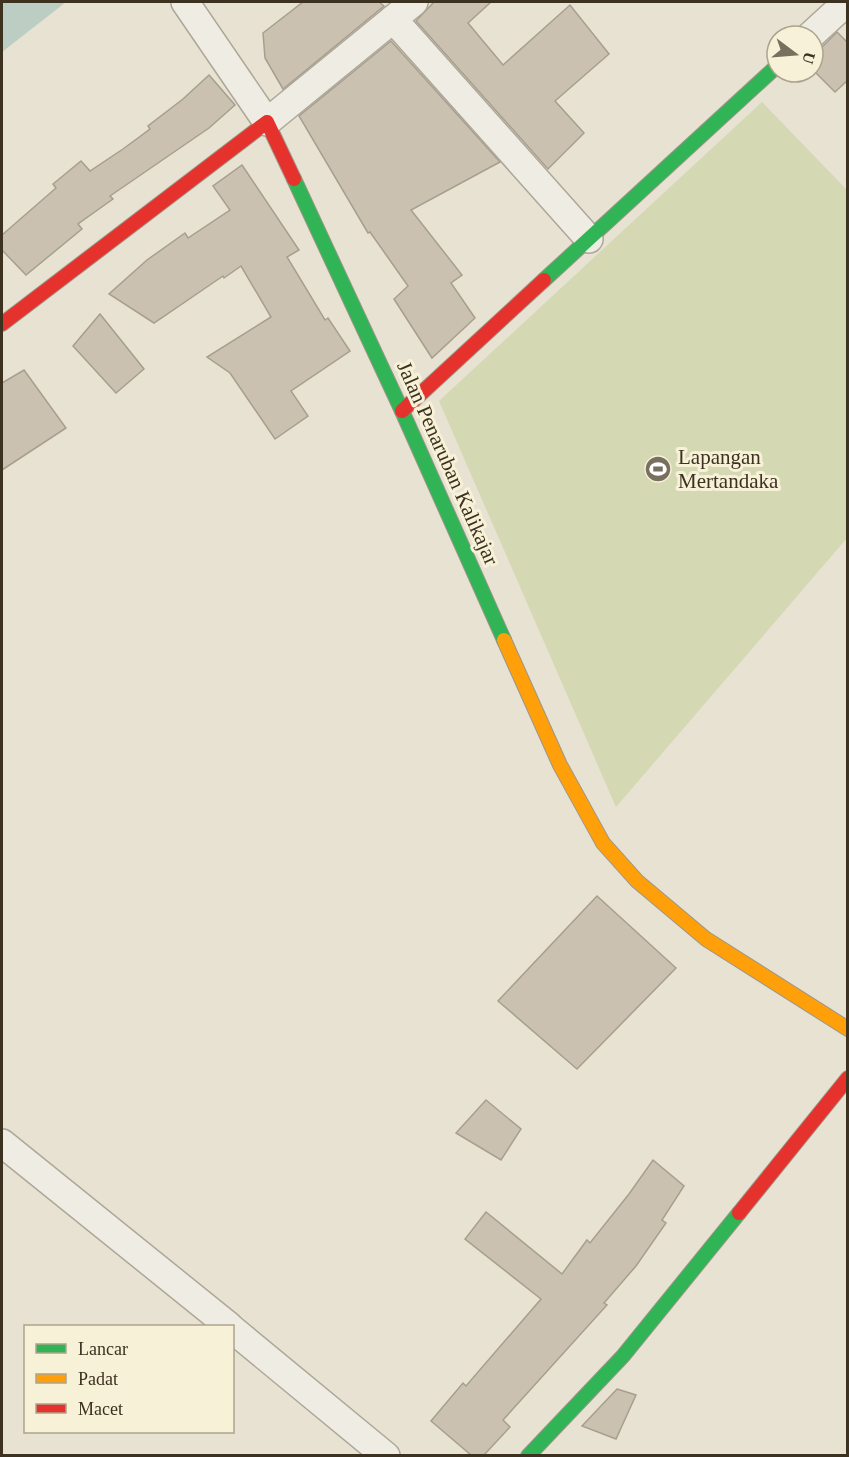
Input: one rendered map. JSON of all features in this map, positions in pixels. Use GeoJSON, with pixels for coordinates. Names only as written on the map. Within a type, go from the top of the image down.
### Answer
{"type":"FeatureCollection","features":[{"type":"Feature","properties":{"kind":"street"},"geometry":{"type":"LineString","coordinates":[[185,2],[267,122]]}},
{"type":"Feature","properties":{"kind":"street"},"geometry":{"type":"LineString","coordinates":[[2,324],[267,122],[414,2]]}},
{"type":"Feature","properties":{"kind":"street"},"geometry":{"type":"LineString","coordinates":[[823,24],[847,2]]}},
{"type":"Feature","properties":{"kind":"street"},"geometry":{"type":"LineString","coordinates":[[393,19],[589,239]]}},
{"type":"Feature","properties":{"kind":"street"},"geometry":{"type":"LineString","coordinates":[[402,411],[765,77]]}},
{"type":"Feature","properties":{"kind":"street","name":"Jalan Penaruban Kalikajar"},"geometry":{"type":"LineString","coordinates":[[267,122],[402,411],[560,765],[603,843],[637,881],[706,939],[848,1029]]}},
{"type":"Feature","properties":{"kind":"street"},"geometry":{"type":"LineString","coordinates":[[528,1455],[623,1356],[848,1078]]}},
{"type":"Feature","properties":{"kind":"street"},"geometry":{"type":"LineString","coordinates":[[2,1143],[227,1325]]}},
{"type":"Feature","properties":{"kind":"street"},"geometry":{"type":"LineString","coordinates":[[234,1330],[386,1455]]}},
{"type":"Feature","properties":{"kind":"green space","name":"Lapangan Mertandaka"},"geometry":{"type":"Polygon","coordinates":[[[762,102],[847,190],[847,538],[616,807],[439,401],[762,102]]]}},
{"type":"Feature","properties":{"kind":"shaded area"},"geometry":{"type":"Polygon","coordinates":[[[2,2],[66,2],[2,52],[2,2]]]}},
{"type":"Feature","properties":{"kind":"building"},"geometry":{"type":"Polygon","coordinates":[[[303,2],[379,2],[384,6],[283,89],[265,58],[263,33],[303,2]]]}},
{"type":"Feature","properties":{"kind":"building"},"geometry":{"type":"Polygon","coordinates":[[[434,2],[491,2],[468,23],[503,65],[570,5],[609,54],[555,101],[584,133],[548,169],[416,21],[434,2]]]}},
{"type":"Feature","properties":{"kind":"building"},"geometry":{"type":"Polygon","coordinates":[[[837,32],[848,43],[848,80],[835,92],[825,82],[825,44],[837,32]]]}},
{"type":"Feature","properties":{"kind":"building"},"geometry":{"type":"Polygon","coordinates":[[[391,41],[500,162],[411,210],[462,275],[451,283],[475,318],[432,358],[394,299],[408,286],[370,232],[368,233],[299,116],[391,41]]]}},
{"type":"Feature","properties":{"kind":"building"},"geometry":{"type":"Polygon","coordinates":[[[209,75],[235,105],[209,128],[110,196],[113,199],[78,224],[82,229],[26,275],[2,250],[2,235],[56,188],[53,184],[81,161],[90,171],[123,149],[150,129],[148,126],[209,75]]]}},
{"type":"Feature","properties":{"kind":"building"},"geometry":{"type":"Polygon","coordinates":[[[242,165],[299,250],[287,257],[325,320],[328,318],[350,351],[291,391],[308,416],[275,439],[230,373],[207,357],[271,317],[241,266],[154,323],[109,294],[147,260],[185,233],[188,238],[230,210],[213,186],[242,165]]]}},
{"type":"Feature","properties":{"kind":"building"},"geometry":{"type":"Polygon","coordinates":[[[100,314],[144,369],[116,393],[73,346],[100,314]]]}},
{"type":"Feature","properties":{"kind":"building"},"geometry":{"type":"Polygon","coordinates":[[[24,370],[66,428],[2,470],[2,383],[24,370]]]}},
{"type":"Feature","properties":{"kind":"building"},"geometry":{"type":"Polygon","coordinates":[[[597,896],[676,968],[577,1069],[498,1001],[597,896]]]}},
{"type":"Feature","properties":{"kind":"building"},"geometry":{"type":"Polygon","coordinates":[[[486,1100],[521,1129],[501,1160],[456,1133],[486,1100]]]}},
{"type":"Feature","properties":{"kind":"building"},"geometry":{"type":"Polygon","coordinates":[[[653,1160],[684,1186],[662,1220],[666,1223],[636,1266],[604,1303],[607,1305],[503,1420],[510,1427],[484,1455],[471,1455],[431,1421],[463,1383],[466,1386],[541,1299],[465,1239],[486,1212],[562,1274],[587,1240],[590,1243],[653,1160]]]}},
{"type":"Feature","properties":{"kind":"building"},"geometry":{"type":"Polygon","coordinates":[[[617,1389],[636,1395],[616,1439],[582,1426],[617,1389]]]}},
{"type":"Feature","properties":{"kind":"traffic: fast"},"geometry":{"type":"LineString","coordinates":[[544,280],[765,77]]}},
{"type":"Feature","properties":{"kind":"traffic: fast"},"geometry":{"type":"LineString","coordinates":[[294,179],[402,411],[504,640]]}},
{"type":"Feature","properties":{"kind":"traffic: fast"},"geometry":{"type":"LineString","coordinates":[[528,1456],[623,1356],[739,1213]]}},
{"type":"Feature","properties":{"kind":"traffic: slow"},"geometry":{"type":"LineString","coordinates":[[504,640],[560,765],[603,843],[637,881],[706,939],[848,1029]]}},
{"type":"Feature","properties":{"kind":"traffic: jam"},"geometry":{"type":"LineString","coordinates":[[2,324],[267,122],[294,179]]}},
{"type":"Feature","properties":{"kind":"traffic: jam"},"geometry":{"type":"LineString","coordinates":[[402,411],[544,280]]}},
{"type":"Feature","properties":{"kind":"traffic: jam"},"geometry":{"type":"LineString","coordinates":[[739,1213],[848,1078]]}},
{"type":"Feature","properties":{"kind":"place","name":"Lapangan Mertandaka"},"geometry":{"type":"Point","coordinates":[658,469]}}]}
